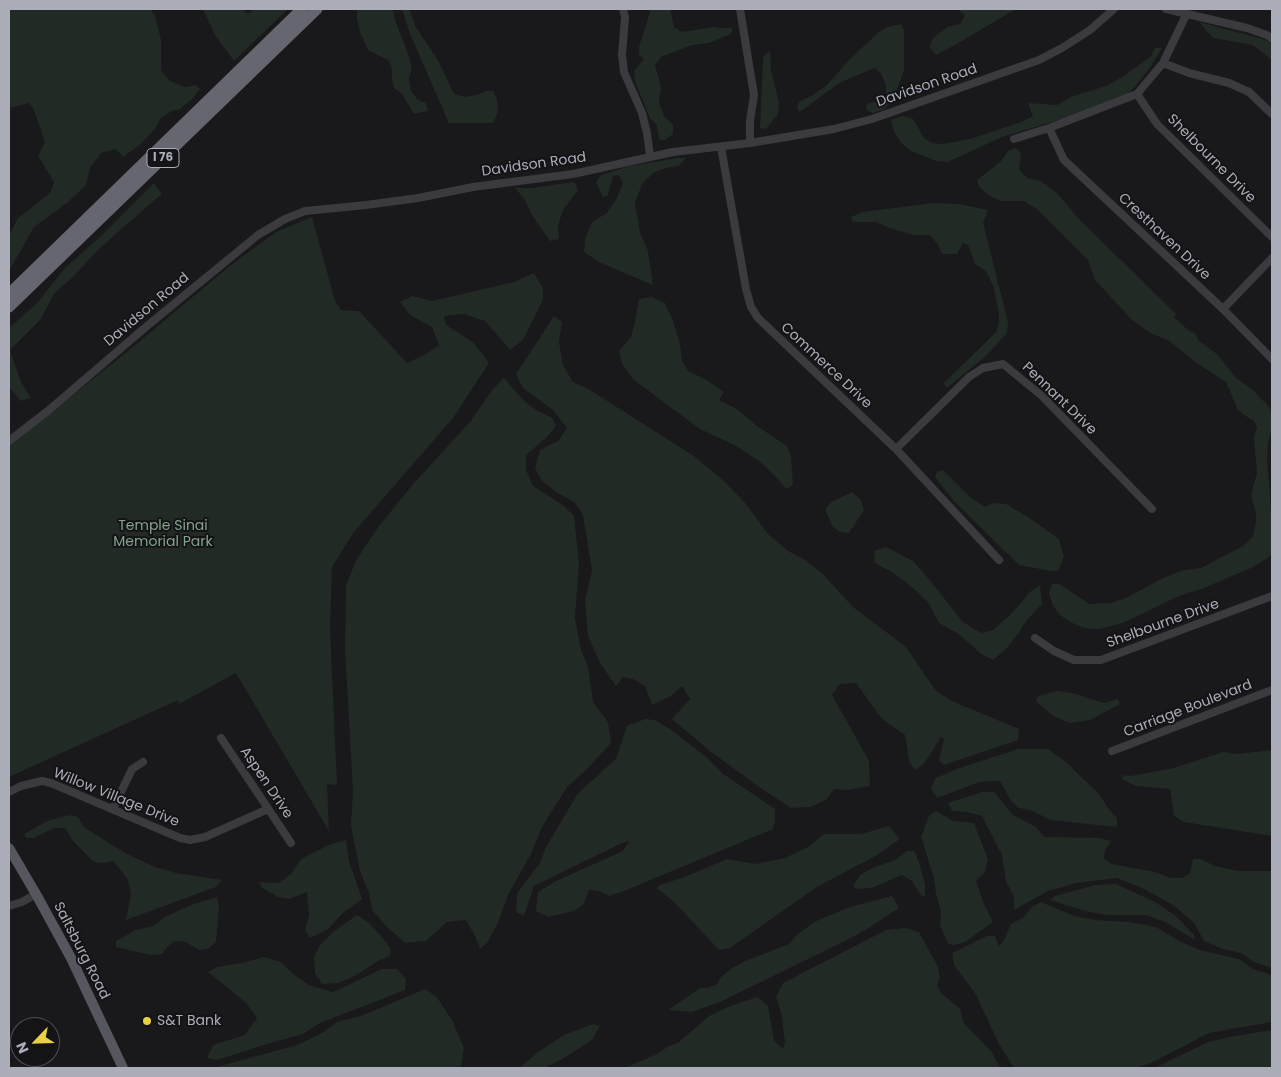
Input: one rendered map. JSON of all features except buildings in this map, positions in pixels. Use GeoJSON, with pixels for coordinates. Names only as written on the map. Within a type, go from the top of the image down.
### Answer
{"type":"FeatureCollection","features":[{"type":"Feature","properties":{"kind":"highway","name":"I 76"},"geometry":{"type":"LineString","coordinates":[[9,294],[302,9]]}},
{"type":"Feature","properties":{"kind":"highway","name":"I 76"},"geometry":{"type":"LineString","coordinates":[[9,307],[317,9]]}},
{"type":"Feature","properties":{"kind":"main road","name":"Saltsburg Road"},"geometry":{"type":"LineString","coordinates":[[9,848],[71,958],[123,1068]]}},
{"type":"Feature","properties":{"kind":"street"},"geometry":{"type":"LineString","coordinates":[[623,9],[625,17],[622,55],[624,72],[642,113],[650,156]]}},
{"type":"Feature","properties":{"kind":"street"},"geometry":{"type":"LineString","coordinates":[[740,9],[754,95],[750,121],[750,143]]}},
{"type":"Feature","properties":{"kind":"street","name":"Davidson Road"},"geometry":{"type":"LineString","coordinates":[[9,441],[232,256],[263,232],[285,219],[305,211],[418,198],[500,182],[573,174],[673,152],[721,147],[834,130],[872,119],[1019,67],[1062,48],[1090,30],[1114,9]]}},
{"type":"Feature","properties":{"kind":"street"},"geometry":{"type":"LineString","coordinates":[[1166,9],[1247,28],[1272,38]]}},
{"type":"Feature","properties":{"kind":"street"},"geometry":{"type":"LineString","coordinates":[[1014,139],[1049,128],[1137,94],[1163,63],[1186,15]]}},
{"type":"Feature","properties":{"kind":"street"},"geometry":{"type":"LineString","coordinates":[[1163,63],[1189,74],[1229,83],[1249,92],[1272,114]]}},
{"type":"Feature","properties":{"kind":"street","name":"Shelbourne Drive"},"geometry":{"type":"LineString","coordinates":[[1137,94],[1157,124],[1272,237]]}},
{"type":"Feature","properties":{"kind":"street","name":"Cresthaven Drive"},"geometry":{"type":"LineString","coordinates":[[1049,128],[1064,160],[1223,309],[1272,359]]}},
{"type":"Feature","properties":{"kind":"street","name":"Commerce Drive"},"geometry":{"type":"LineString","coordinates":[[721,147],[751,307],[758,318],[896,449],[999,560]]}},
{"type":"Feature","properties":{"kind":"street"},"geometry":{"type":"LineString","coordinates":[[1223,309],[1272,258]]}},
{"type":"Feature","properties":{"kind":"street","name":"Pennant Drive"},"geometry":{"type":"LineString","coordinates":[[896,449],[969,377],[983,368],[1003,364],[1042,396],[1152,509]]}},
{"type":"Feature","properties":{"kind":"street","name":"Shelbourne Drive"},"geometry":{"type":"LineString","coordinates":[[1035,638],[1054,651],[1074,660],[1101,660],[1272,596]]}},
{"type":"Feature","properties":{"kind":"street","name":"Carriage Boulevard"},"geometry":{"type":"LineString","coordinates":[[1112,751],[1272,690]]}},
{"type":"Feature","properties":{"kind":"street","name":"Aspen Drive"},"geometry":{"type":"LineString","coordinates":[[221,738],[291,843]]}},
{"type":"Feature","properties":{"kind":"street"},"geometry":{"type":"LineString","coordinates":[[113,809],[132,769],[143,762]]}},
{"type":"Feature","properties":{"kind":"street","name":"Willow Village Drive"},"geometry":{"type":"LineString","coordinates":[[9,792],[21,786],[42,781],[65,788],[180,838],[190,840],[205,837],[268,809]]}},
{"type":"Feature","properties":{"kind":"street"},"geometry":{"type":"LineString","coordinates":[[9,906],[22,902],[36,894]]}},
{"type":"Feature","properties":{"kind":"green space"},"geometry":{"type":"Polygon","coordinates":[[[9,9],[150,9],[155,16],[161,40],[161,70],[170,81],[185,87],[196,85],[200,89],[180,109],[172,111],[161,118],[155,129],[141,144],[123,157],[116,149],[101,153],[90,168],[86,185],[67,203],[34,227],[9,271],[9,235],[18,218],[50,193],[54,182],[38,156],[45,142],[34,110],[29,103],[9,108],[9,9]]]}},
{"type":"Feature","properties":{"kind":"green space"},"geometry":{"type":"Polygon","coordinates":[[[203,9],[241,9],[248,14],[255,9],[288,9],[234,61],[215,35],[203,9]]]}},
{"type":"Feature","properties":{"kind":"green space"},"geometry":{"type":"Polygon","coordinates":[[[357,9],[393,9],[412,69],[409,78],[411,91],[418,100],[426,103],[428,111],[414,114],[401,93],[394,88],[392,69],[388,60],[368,50],[360,32],[357,9]]]}},
{"type":"Feature","properties":{"kind":"green space"},"geometry":{"type":"Polygon","coordinates":[[[402,9],[409,9],[416,27],[439,62],[454,94],[466,97],[493,91],[497,99],[498,112],[493,123],[449,123],[410,34],[402,9]]]}},
{"type":"Feature","properties":{"kind":"green space"},"geometry":{"type":"Polygon","coordinates":[[[651,9],[670,9],[674,27],[682,32],[713,27],[733,28],[731,34],[709,43],[692,45],[661,57],[655,65],[661,87],[659,103],[664,116],[673,125],[673,134],[665,140],[659,140],[657,125],[650,118],[635,82],[634,71],[644,59],[639,55],[639,47],[651,9]]]}},
{"type":"Feature","properties":{"kind":"green space"},"geometry":{"type":"Polygon","coordinates":[[[957,9],[1016,9],[936,55],[930,48],[932,39],[947,27],[960,24],[965,15],[957,9]]]}},
{"type":"Feature","properties":{"kind":"green space"},"geometry":{"type":"Polygon","coordinates":[[[1199,22],[1266,40],[1272,45],[1272,60],[1253,45],[1213,38],[1199,22]]]}},
{"type":"Feature","properties":{"kind":"green space"},"geometry":{"type":"Polygon","coordinates":[[[901,24],[904,30],[904,70],[897,90],[883,110],[872,113],[866,109],[867,104],[878,101],[886,95],[886,86],[881,73],[874,68],[839,83],[800,112],[797,108],[799,102],[827,85],[848,61],[879,32],[888,27],[901,24]]]}},
{"type":"Feature","properties":{"kind":"green space"},"geometry":{"type":"Polygon","coordinates":[[[1155,48],[1162,48],[1149,69],[1125,96],[1072,116],[1002,137],[948,162],[936,161],[911,151],[902,144],[894,132],[891,120],[903,116],[913,119],[924,138],[932,143],[943,144],[970,139],[1021,122],[1033,116],[1028,103],[1057,105],[1073,96],[1106,86],[1124,76],[1151,56],[1155,48]]]}},
{"type":"Feature","properties":{"kind":"green space"},"geometry":{"type":"Polygon","coordinates":[[[770,51],[771,70],[779,103],[778,114],[766,129],[760,128],[763,57],[770,51]]]}},
{"type":"Feature","properties":{"kind":"green space"},"geometry":{"type":"Polygon","coordinates":[[[1016,148],[1021,154],[1019,169],[1027,178],[1041,181],[1058,194],[1077,217],[1176,314],[1174,317],[1188,330],[1195,333],[1198,340],[1218,355],[1236,378],[1253,390],[1269,407],[1272,413],[1272,427],[1267,459],[1272,520],[1272,553],[1268,558],[1251,568],[1204,588],[1179,596],[1123,623],[1099,629],[1084,628],[1060,615],[1053,606],[1049,593],[1052,584],[1059,584],[1090,604],[1111,603],[1126,598],[1165,577],[1184,570],[1201,568],[1243,546],[1253,537],[1256,522],[1256,513],[1251,495],[1257,473],[1254,437],[1257,427],[1254,421],[1238,410],[1226,382],[1195,362],[1168,340],[1152,334],[1132,320],[1095,280],[1088,260],[1038,210],[1024,201],[1001,201],[990,196],[979,187],[977,180],[1001,161],[1008,151],[1016,148]]]}},
{"type":"Feature","properties":{"kind":"green space"},"geometry":{"type":"Polygon","coordinates":[[[686,158],[679,166],[653,173],[642,184],[635,203],[640,232],[648,251],[653,285],[601,263],[584,252],[585,239],[592,222],[607,213],[617,198],[623,182],[619,175],[613,176],[608,195],[603,197],[596,182],[601,175],[630,166],[686,158]]]}},
{"type":"Feature","properties":{"kind":"green space"},"geometry":{"type":"Polygon","coordinates":[[[574,182],[578,190],[563,210],[558,225],[559,239],[550,241],[532,215],[525,200],[515,188],[531,188],[574,182]]]}},
{"type":"Feature","properties":{"kind":"green space"},"geometry":{"type":"Polygon","coordinates":[[[154,183],[162,194],[95,253],[54,294],[40,320],[10,350],[21,382],[31,398],[21,401],[9,387],[9,328],[37,303],[66,267],[100,237],[154,183]]]}},
{"type":"Feature","properties":{"kind":"green space"},"geometry":{"type":"Polygon","coordinates":[[[934,203],[959,204],[988,210],[983,223],[1008,322],[1007,333],[987,355],[948,387],[944,383],[996,332],[999,323],[994,288],[986,271],[975,264],[968,245],[963,243],[957,254],[942,254],[938,244],[929,235],[914,235],[876,222],[853,222],[851,217],[862,212],[934,203]]]}},
{"type":"Feature","properties":{"kind":"green space","name":"Temple Sinai Memorial Park"},"geometry":{"type":"Polygon","coordinates":[[[312,217],[335,301],[341,310],[359,311],[407,363],[439,345],[432,327],[410,315],[400,302],[412,296],[432,301],[514,282],[534,273],[543,288],[543,300],[523,340],[510,350],[485,321],[464,314],[444,316],[446,325],[474,343],[489,363],[453,418],[354,532],[332,567],[330,628],[337,785],[327,784],[329,831],[236,673],[179,704],[178,700],[9,777],[9,446],[128,351],[231,265],[276,232],[312,217]]]}},
{"type":"Feature","properties":{"kind":"green space"},"geometry":{"type":"Polygon","coordinates":[[[652,297],[665,303],[680,344],[682,360],[688,371],[705,379],[724,392],[719,400],[737,409],[757,426],[787,446],[791,456],[793,485],[786,489],[762,463],[736,446],[700,429],[634,380],[622,364],[619,351],[631,337],[639,299],[652,297]]]}},
{"type":"Feature","properties":{"kind":"green space"},"geometry":{"type":"Polygon","coordinates":[[[554,316],[562,322],[559,342],[563,365],[573,382],[590,390],[694,456],[723,480],[746,504],[768,534],[788,551],[805,560],[822,573],[853,607],[906,647],[936,691],[954,702],[1019,729],[1018,740],[944,765],[939,760],[944,739],[941,737],[924,764],[915,770],[909,761],[905,735],[882,719],[856,683],[840,684],[832,695],[869,761],[870,786],[848,790],[834,789],[827,799],[811,807],[791,808],[710,751],[672,719],[690,699],[682,686],[671,696],[652,705],[645,686],[633,679],[623,677],[616,686],[600,663],[588,636],[585,600],[592,571],[583,515],[574,502],[556,492],[542,481],[535,468],[540,450],[558,441],[567,428],[553,410],[523,388],[516,374],[554,316]]]}},
{"type":"Feature","properties":{"kind":"green space"},"geometry":{"type":"Polygon","coordinates":[[[504,378],[524,401],[552,418],[556,426],[547,437],[526,455],[526,470],[533,486],[563,505],[574,516],[579,563],[575,618],[581,650],[588,666],[593,702],[608,722],[611,743],[567,787],[542,827],[531,854],[509,893],[498,923],[487,943],[480,949],[466,920],[447,922],[426,941],[405,943],[372,910],[369,893],[360,871],[351,826],[353,790],[345,650],[346,586],[356,560],[379,526],[414,483],[470,422],[492,390],[504,378]]]}},
{"type":"Feature","properties":{"kind":"green space"},"geometry":{"type":"Polygon","coordinates":[[[943,470],[971,498],[985,507],[993,503],[1006,504],[1059,539],[1064,557],[1058,571],[1019,565],[954,501],[941,485],[935,477],[937,472],[943,470]]]}},
{"type":"Feature","properties":{"kind":"green space"},"geometry":{"type":"Polygon","coordinates":[[[852,492],[861,500],[864,510],[849,533],[840,532],[833,527],[825,510],[831,502],[852,492]]]}},
{"type":"Feature","properties":{"kind":"green space"},"geometry":{"type":"Polygon","coordinates":[[[886,547],[913,561],[963,622],[981,633],[993,630],[1011,614],[1031,591],[1040,586],[1042,604],[1026,621],[1006,649],[993,660],[981,654],[959,634],[939,623],[928,602],[895,574],[875,563],[874,551],[886,547]]]}},
{"type":"Feature","properties":{"kind":"green space"},"geometry":{"type":"Polygon","coordinates":[[[1057,691],[1072,693],[1104,703],[1118,699],[1120,704],[1090,720],[1070,723],[1053,716],[1036,701],[1038,696],[1057,691]]]}},
{"type":"Feature","properties":{"kind":"green space"},"geometry":{"type":"Polygon","coordinates":[[[645,719],[655,720],[673,731],[706,757],[722,773],[775,809],[773,829],[609,896],[598,891],[589,890],[584,904],[574,911],[548,917],[536,911],[538,892],[556,881],[623,851],[629,841],[622,843],[534,886],[524,916],[516,912],[517,893],[540,863],[546,847],[578,793],[616,759],[627,726],[645,719]]]}},
{"type":"Feature","properties":{"kind":"green space"},"geometry":{"type":"Polygon","coordinates":[[[1018,749],[1048,749],[1066,762],[1099,794],[1117,818],[1117,827],[1051,820],[1030,810],[1019,808],[1011,801],[1000,781],[979,782],[937,798],[931,788],[936,778],[1018,749]]]}},
{"type":"Feature","properties":{"kind":"green space"},"geometry":{"type":"Polygon","coordinates":[[[1272,750],[1272,836],[1184,822],[1174,816],[1170,789],[1136,786],[1122,779],[1123,775],[1131,776],[1174,768],[1223,752],[1238,754],[1272,750]]]}},
{"type":"Feature","properties":{"kind":"green space"},"geometry":{"type":"Polygon","coordinates":[[[982,792],[994,792],[1013,815],[1036,827],[1044,837],[1099,838],[1111,841],[1105,850],[1104,859],[1112,864],[1155,872],[1171,878],[1182,878],[1190,873],[1193,859],[1201,859],[1215,866],[1239,871],[1272,871],[1272,968],[1254,962],[1241,953],[1223,949],[1204,941],[1194,923],[1173,905],[1142,888],[1117,878],[1076,883],[1048,891],[1014,910],[1014,897],[1006,881],[1002,855],[982,816],[952,811],[948,803],[982,792]]]}},
{"type":"Feature","properties":{"kind":"green space"},"geometry":{"type":"Polygon","coordinates":[[[936,811],[953,821],[974,823],[988,859],[985,872],[976,881],[993,922],[965,942],[955,945],[948,944],[940,925],[941,911],[934,878],[921,837],[929,816],[936,811]]]}},
{"type":"Feature","properties":{"kind":"green space"},"geometry":{"type":"Polygon","coordinates":[[[69,815],[78,817],[84,827],[125,853],[155,867],[176,873],[222,880],[216,887],[126,920],[131,893],[127,878],[113,861],[94,862],[73,841],[65,828],[54,828],[34,838],[26,838],[24,834],[47,821],[69,815]]]}},
{"type":"Feature","properties":{"kind":"green space"},"geometry":{"type":"Polygon","coordinates":[[[889,826],[900,839],[877,855],[817,887],[730,948],[719,950],[673,901],[656,888],[727,859],[755,864],[785,858],[808,847],[824,834],[861,834],[889,826]]]}},
{"type":"Feature","properties":{"kind":"green space"},"geometry":{"type":"Polygon","coordinates":[[[346,840],[349,861],[362,899],[344,912],[327,930],[310,938],[305,931],[309,915],[307,892],[289,899],[278,897],[262,888],[259,882],[279,883],[291,874],[301,859],[331,844],[346,840]]]}},
{"type":"Feature","properties":{"kind":"green space"},"geometry":{"type":"Polygon","coordinates":[[[907,851],[914,851],[919,862],[925,884],[925,896],[922,897],[912,881],[902,875],[872,888],[856,889],[853,886],[860,875],[872,868],[895,860],[907,851]]]}},
{"type":"Feature","properties":{"kind":"green space"},"geometry":{"type":"Polygon","coordinates":[[[1116,884],[1155,902],[1176,916],[1194,935],[1195,940],[1165,922],[1146,915],[1107,915],[1085,911],[1050,900],[1055,896],[1095,885],[1116,884]]]}},
{"type":"Feature","properties":{"kind":"green space"},"geometry":{"type":"Polygon","coordinates":[[[892,896],[899,908],[847,940],[720,1002],[692,1012],[668,1010],[700,988],[708,988],[717,984],[721,977],[732,968],[789,944],[798,934],[814,922],[850,907],[892,896]]]}},
{"type":"Feature","properties":{"kind":"green space"},"geometry":{"type":"Polygon","coordinates":[[[217,897],[219,907],[216,942],[208,949],[200,950],[185,942],[175,941],[162,954],[151,955],[116,947],[116,941],[136,930],[153,926],[165,917],[193,904],[217,897]]]}},
{"type":"Feature","properties":{"kind":"green space"},"geometry":{"type":"Polygon","coordinates":[[[1041,902],[1074,916],[1156,927],[1181,942],[1200,950],[1239,959],[1253,969],[1272,975],[1272,1022],[1209,1033],[1155,1061],[1137,1068],[1014,1068],[999,1044],[975,993],[954,965],[952,953],[987,936],[995,936],[999,946],[1004,940],[1011,924],[1024,917],[1032,907],[1041,902]]]}},
{"type":"Feature","properties":{"kind":"green space"},"geometry":{"type":"Polygon","coordinates":[[[357,915],[369,923],[382,937],[391,949],[390,956],[351,978],[338,983],[322,984],[315,973],[314,957],[320,945],[334,931],[357,915]]]}},
{"type":"Feature","properties":{"kind":"green space"},"geometry":{"type":"Polygon","coordinates":[[[906,928],[919,932],[938,967],[940,978],[937,986],[941,993],[960,1009],[964,1023],[991,1051],[1000,1068],[624,1068],[678,1043],[709,1016],[757,997],[768,1006],[774,1041],[783,1049],[785,1043],[782,1016],[776,997],[783,983],[886,930],[906,928]]]}},
{"type":"Feature","properties":{"kind":"green space"},"geometry":{"type":"Polygon","coordinates":[[[264,957],[281,962],[293,974],[309,985],[333,992],[382,969],[397,969],[406,979],[405,990],[320,1023],[303,1034],[217,1060],[207,1058],[213,1045],[245,1035],[257,1018],[246,1003],[208,972],[217,967],[264,957]]]}},
{"type":"Feature","properties":{"kind":"green space"},"geometry":{"type":"Polygon","coordinates":[[[425,989],[436,996],[452,1020],[464,1048],[459,1068],[213,1068],[297,1045],[324,1032],[337,1022],[361,1016],[425,989]]]}},
{"type":"Feature","properties":{"kind":"green space"},"geometry":{"type":"Polygon","coordinates":[[[593,1024],[600,1026],[592,1040],[564,1058],[545,1068],[519,1068],[538,1052],[564,1035],[593,1024]]]}},
{"type":"Feature","properties":{"kind":"green space"},"geometry":{"type":"Polygon","coordinates":[[[1272,1030],[1272,1068],[1154,1068],[1208,1042],[1272,1030]]]}},
{"type":"Feature","properties":{"kind":"place","name":"S&T Bank"},"geometry":{"type":"Point","coordinates":[147,1021]}}]}
